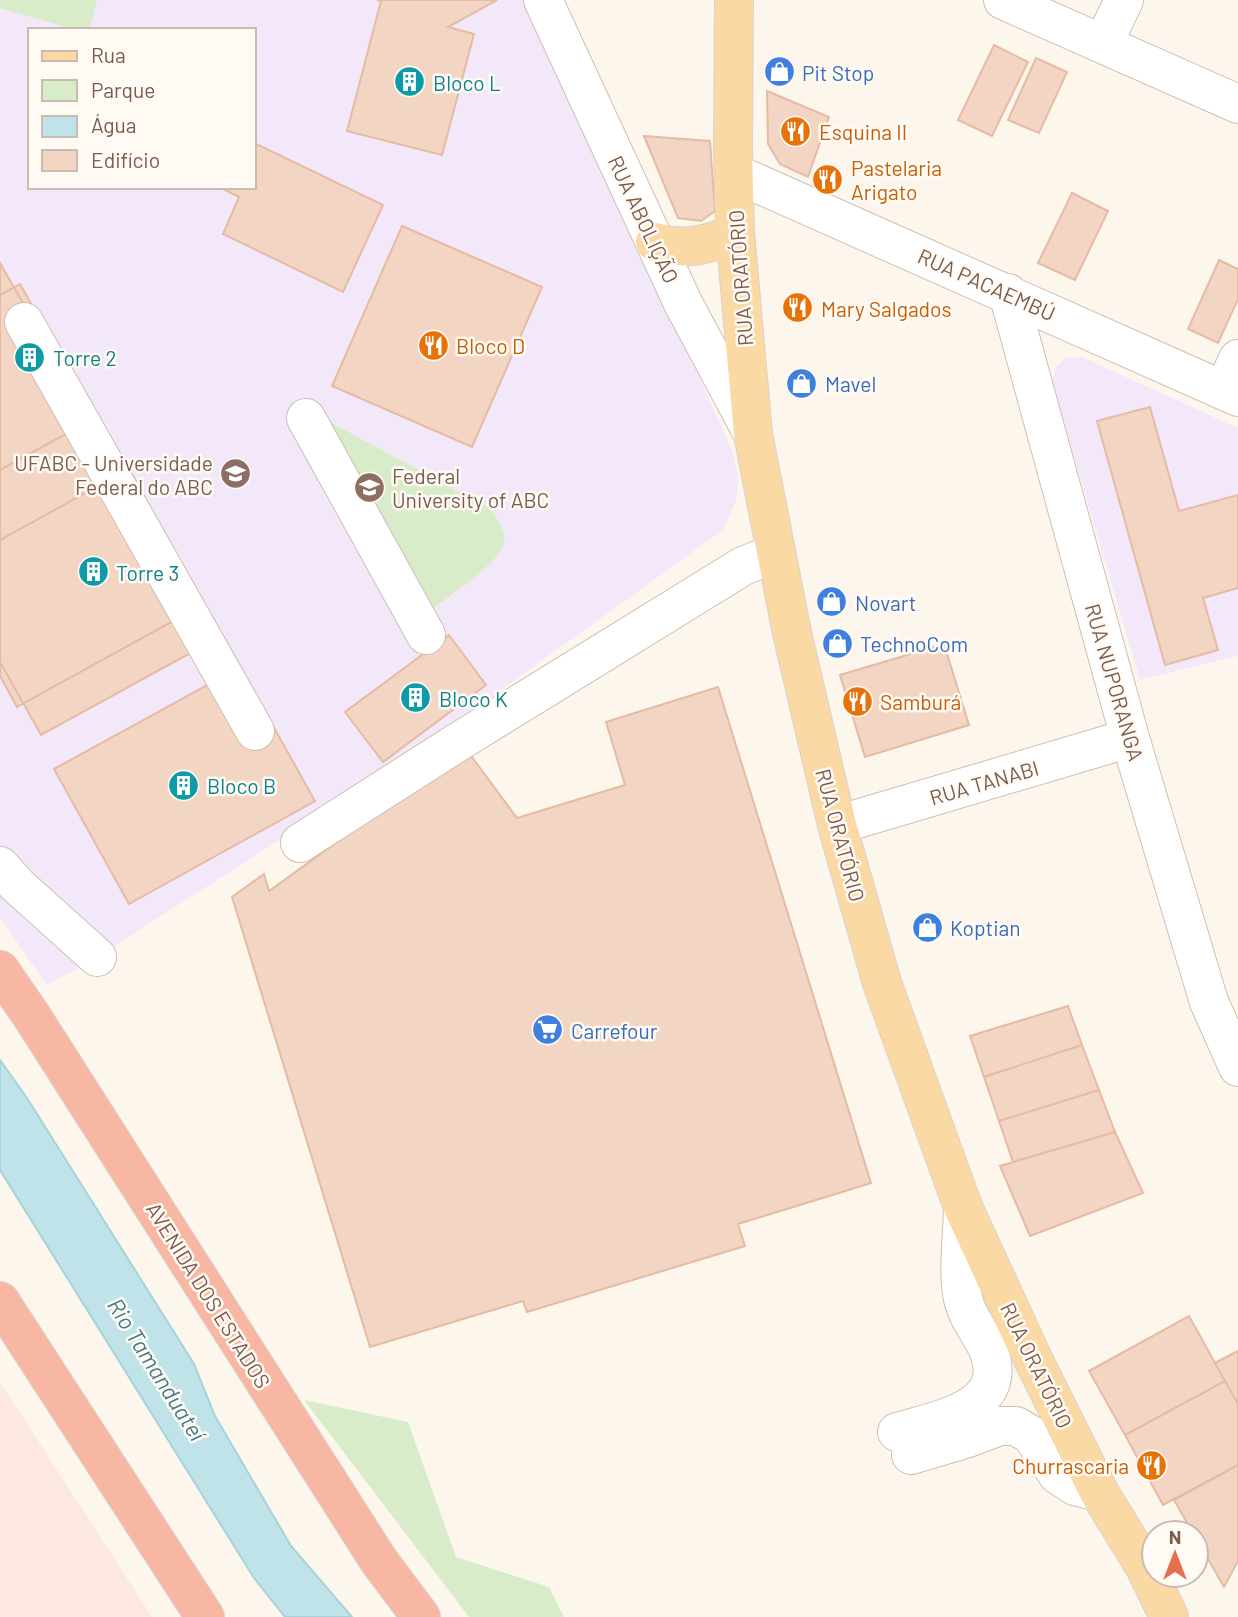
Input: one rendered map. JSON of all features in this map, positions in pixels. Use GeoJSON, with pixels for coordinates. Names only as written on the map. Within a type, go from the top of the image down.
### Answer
{"type":"FeatureCollection","features":[{"type":"Feature","properties":{"kind":"highway","name":"AVENIDA DOS ESTADOS"},"geometry":{"type":"LineString","coordinates":[[0,970],[379,1561],[421,1617]]}},
{"type":"Feature","properties":{"kind":"highway"},"geometry":{"type":"LineString","coordinates":[[0,1301],[205,1617]]}},
{"type":"Feature","properties":{"kind":"main road","name":"RUA ORATÓRIO"},"geometry":{"type":"LineString","coordinates":[[734,0],[735,232],[752,434],[792,633],[837,825],[882,983],[964,1207],[1027,1346],[1099,1492],[1145,1567],[1169,1615]]}},
{"type":"Feature","properties":{"kind":"main road"},"geometry":{"type":"LineString","coordinates":[[655,242],[686,247],[713,242],[735,232]]}},
{"type":"Feature","properties":{"kind":"street","name":"RUA ABOLIÇÃO"},"geometry":{"type":"LineString","coordinates":[[543,0],[683,303],[752,434]]}},
{"type":"Feature","properties":{"kind":"street"},"geometry":{"type":"LineString","coordinates":[[1003,0],[1238,104]]}},
{"type":"Feature","properties":{"kind":"street"},"geometry":{"type":"LineString","coordinates":[[1103,44],[1124,0]]}},
{"type":"Feature","properties":{"kind":"street","name":"RUA PACAEMBÚ"},"geometry":{"type":"LineString","coordinates":[[734,173],[1009,293],[1233,382]]}},
{"type":"Feature","properties":{"kind":"street","name":"RUA NUPORANGA"},"geometry":{"type":"LineString","coordinates":[[1009,293],[1130,738],[1209,1002],[1238,1067]]}},
{"type":"Feature","properties":{"kind":"street"},"geometry":{"type":"LineString","coordinates":[[24,322],[255,731]]}},
{"type":"Feature","properties":{"kind":"street"},"geometry":{"type":"LineString","coordinates":[[306,418],[426,635]]}},
{"type":"Feature","properties":{"kind":"street"},"geometry":{"type":"LineString","coordinates":[[300,843],[743,566],[776,553]]}},
{"type":"Feature","properties":{"kind":"street","name":"RUA TANABI"},"geometry":{"type":"LineString","coordinates":[[837,825],[1130,738]]}},
{"type":"Feature","properties":{"kind":"street"},"geometry":{"type":"LineString","coordinates":[[0,866],[17,885],[97,957]]}},
{"type":"Feature","properties":{"kind":"street"},"geometry":{"type":"LineString","coordinates":[[964,1207],[963,1298],[987,1349],[992,1365],[990,1383],[977,1404],[941,1420],[901,1444],[968,1438],[1000,1426],[1016,1426],[1031,1435],[1058,1475],[1075,1486],[1099,1492]]}},
{"type":"Feature","properties":{"kind":"shaded area","name":"Federal University of ABC"},"geometry":{"type":"Polygon","coordinates":[[[0,0],[527,0],[733,453],[738,475],[737,498],[723,530],[404,760],[97,957],[47,985],[0,918],[0,0]]]}},
{"type":"Feature","properties":{"kind":"shaded area"},"geometry":{"type":"Polygon","coordinates":[[[1082,357],[1238,428],[1238,656],[1140,680],[1052,382],[1056,367],[1065,358],[1082,357]]]}},
{"type":"Feature","properties":{"kind":"shaded area"},"geometry":{"type":"Polygon","coordinates":[[[0,1382],[152,1617],[0,1617],[0,1382]]]}},
{"type":"Feature","properties":{"kind":"green space"},"geometry":{"type":"Polygon","coordinates":[[[0,0],[97,0],[90,28],[69,28],[0,8],[0,0]]]}},
{"type":"Feature","properties":{"kind":"green space"},"geometry":{"type":"Polygon","coordinates":[[[317,415],[491,509],[504,535],[500,553],[481,572],[423,616],[317,415]]]}},
{"type":"Feature","properties":{"kind":"green space"},"geometry":{"type":"Polygon","coordinates":[[[304,1400],[408,1422],[456,1557],[549,1587],[564,1617],[469,1617],[304,1400]]]}},
{"type":"Feature","properties":{"kind":"water","name":"Rio Tamanduateí"},"geometry":{"type":"Polygon","coordinates":[[[0,1060],[27,1098],[194,1364],[215,1416],[291,1546],[352,1617],[285,1617],[254,1578],[0,1170],[0,1060]]]}},
{"type":"Feature","properties":{"kind":"building","name":"Bloco L"},"geometry":{"type":"Polygon","coordinates":[[[377,0],[497,0],[448,27],[474,34],[442,155],[347,131],[381,1],[377,0]]]}},
{"type":"Feature","properties":{"kind":"building"},"geometry":{"type":"Polygon","coordinates":[[[994,45],[1028,62],[992,136],[958,120],[994,45]]]}},
{"type":"Feature","properties":{"kind":"building"},"geometry":{"type":"Polygon","coordinates":[[[1036,58],[1067,72],[1039,133],[1008,120],[1036,58]]]}},
{"type":"Feature","properties":{"kind":"building","name":"Esquina II"},"geometry":{"type":"Polygon","coordinates":[[[767,91],[829,117],[808,177],[780,164],[768,144],[767,91]]]}},
{"type":"Feature","properties":{"kind":"building"},"geometry":{"type":"Polygon","coordinates":[[[644,136],[710,141],[715,211],[701,221],[678,218],[644,136]]]}},
{"type":"Feature","properties":{"kind":"building"},"geometry":{"type":"Polygon","coordinates":[[[256,144],[383,205],[343,292],[223,234],[239,197],[223,189],[256,189],[256,144]]]}},
{"type":"Feature","properties":{"kind":"building"},"geometry":{"type":"Polygon","coordinates":[[[1072,193],[1108,211],[1075,280],[1038,263],[1072,193]]]}},
{"type":"Feature","properties":{"kind":"building","name":"Bloco D"},"geometry":{"type":"Polygon","coordinates":[[[402,226],[542,287],[472,447],[332,386],[402,226]]]}},
{"type":"Feature","properties":{"kind":"building"},"geometry":{"type":"Polygon","coordinates":[[[1219,260],[1238,269],[1238,299],[1218,343],[1188,329],[1219,260]]]}},
{"type":"Feature","properties":{"kind":"building"},"geometry":{"type":"Polygon","coordinates":[[[0,263],[216,639],[41,735],[0,662],[0,263]]]}},
{"type":"Feature","properties":{"kind":"building","name":"Torre 2"},"geometry":{"type":"Polygon","coordinates":[[[20,284],[95,418],[0,470],[0,295],[20,284]]]}},
{"type":"Feature","properties":{"kind":"building"},"geometry":{"type":"Polygon","coordinates":[[[1150,407],[1179,511],[1238,495],[1238,588],[1203,598],[1218,650],[1165,665],[1097,421],[1150,407]]]}},
{"type":"Feature","properties":{"kind":"building","name":"Torre 3"},"geometry":{"type":"Polygon","coordinates":[[[129,469],[204,604],[17,707],[0,676],[0,540],[129,469]]]}},
{"type":"Feature","properties":{"kind":"building","name":"Bloco K"},"geometry":{"type":"Polygon","coordinates":[[[449,635],[486,685],[383,762],[345,712],[449,635]]]}},
{"type":"Feature","properties":{"kind":"building"},"geometry":{"type":"Polygon","coordinates":[[[944,644],[969,725],[865,757],[840,675],[944,644]]]}},
{"type":"Feature","properties":{"kind":"building","name":"Bloco B"},"geometry":{"type":"Polygon","coordinates":[[[240,667],[315,801],[129,904],[54,769],[240,667]]]}},
{"type":"Feature","properties":{"kind":"building","name":"Carrefour"},"geometry":{"type":"Polygon","coordinates":[[[718,687],[871,1183],[738,1224],[745,1246],[527,1312],[523,1301],[370,1347],[232,897],[264,874],[269,891],[466,749],[517,818],[625,785],[606,722],[718,687]]]}},
{"type":"Feature","properties":{"kind":"building"},"geometry":{"type":"Polygon","coordinates":[[[1068,1006],[1082,1045],[984,1077],[970,1036],[1068,1006]]]}},
{"type":"Feature","properties":{"kind":"building"},"geometry":{"type":"Polygon","coordinates":[[[1082,1045],[1099,1090],[999,1121],[984,1077],[1082,1045]]]}},
{"type":"Feature","properties":{"kind":"building"},"geometry":{"type":"Polygon","coordinates":[[[1099,1090],[1115,1132],[1013,1162],[999,1121],[1099,1090]]]}},
{"type":"Feature","properties":{"kind":"building"},"geometry":{"type":"Polygon","coordinates":[[[1115,1132],[1143,1193],[1030,1236],[1000,1166],[1115,1132]]]}},
{"type":"Feature","properties":{"kind":"building"},"geometry":{"type":"Polygon","coordinates":[[[1189,1316],[1225,1381],[1125,1435],[1089,1371],[1189,1316]]]}},
{"type":"Feature","properties":{"kind":"building"},"geometry":{"type":"Polygon","coordinates":[[[1238,1351],[1238,1404],[1215,1363],[1238,1351]]]}},
{"type":"Feature","properties":{"kind":"building"},"geometry":{"type":"Polygon","coordinates":[[[1225,1381],[1238,1404],[1238,1465],[1163,1505],[1125,1435],[1225,1381]]]}},
{"type":"Feature","properties":{"kind":"building"},"geometry":{"type":"Polygon","coordinates":[[[1238,1465],[1238,1561],[1224,1587],[1210,1562],[1210,1519],[1185,1519],[1174,1500],[1238,1465]]]}},
{"type":"Feature","properties":{"kind":"place","name":"Pit Stop"},"geometry":{"type":"Point","coordinates":[779,72]}},
{"type":"Feature","properties":{"kind":"place","name":"Bloco L"},"geometry":{"type":"Point","coordinates":[410,82]}},
{"type":"Feature","properties":{"kind":"place","name":"Esquina II"},"geometry":{"type":"Point","coordinates":[796,131]}},
{"type":"Feature","properties":{"kind":"place","name":"Pastelaria Arigato"},"geometry":{"type":"Point","coordinates":[828,179]}},
{"type":"Feature","properties":{"kind":"place","name":"Mary Salgados"},"geometry":{"type":"Point","coordinates":[798,308]}},
{"type":"Feature","properties":{"kind":"place","name":"Bloco D"},"geometry":{"type":"Point","coordinates":[433,345]}},
{"type":"Feature","properties":{"kind":"place","name":"Torre 2"},"geometry":{"type":"Point","coordinates":[30,357]}},
{"type":"Feature","properties":{"kind":"place","name":"Mavel"},"geometry":{"type":"Point","coordinates":[802,383]}},
{"type":"Feature","properties":{"kind":"place","name":"UFABC - Universidade Federal do ABC"},"geometry":{"type":"Point","coordinates":[236,474]}},
{"type":"Feature","properties":{"kind":"place","name":"Federal University of ABC"},"geometry":{"type":"Point","coordinates":[369,487]}},
{"type":"Feature","properties":{"kind":"place","name":"Torre 3"},"geometry":{"type":"Point","coordinates":[93,572]}},
{"type":"Feature","properties":{"kind":"place","name":"Novart"},"geometry":{"type":"Point","coordinates":[832,602]}},
{"type":"Feature","properties":{"kind":"place","name":"TechnoCom"},"geometry":{"type":"Point","coordinates":[837,643]}},
{"type":"Feature","properties":{"kind":"place","name":"Bloco K"},"geometry":{"type":"Point","coordinates":[416,698]}},
{"type":"Feature","properties":{"kind":"place","name":"Samburá"},"geometry":{"type":"Point","coordinates":[857,701]}},
{"type":"Feature","properties":{"kind":"place","name":"Bloco B"},"geometry":{"type":"Point","coordinates":[184,785]}},
{"type":"Feature","properties":{"kind":"place","name":"Koptian"},"geometry":{"type":"Point","coordinates":[927,927]}},
{"type":"Feature","properties":{"kind":"place","name":"Carrefour"},"geometry":{"type":"Point","coordinates":[548,1030]}},
{"type":"Feature","properties":{"kind":"place","name":"Churrascaria"},"geometry":{"type":"Point","coordinates":[1152,1465]}}]}
